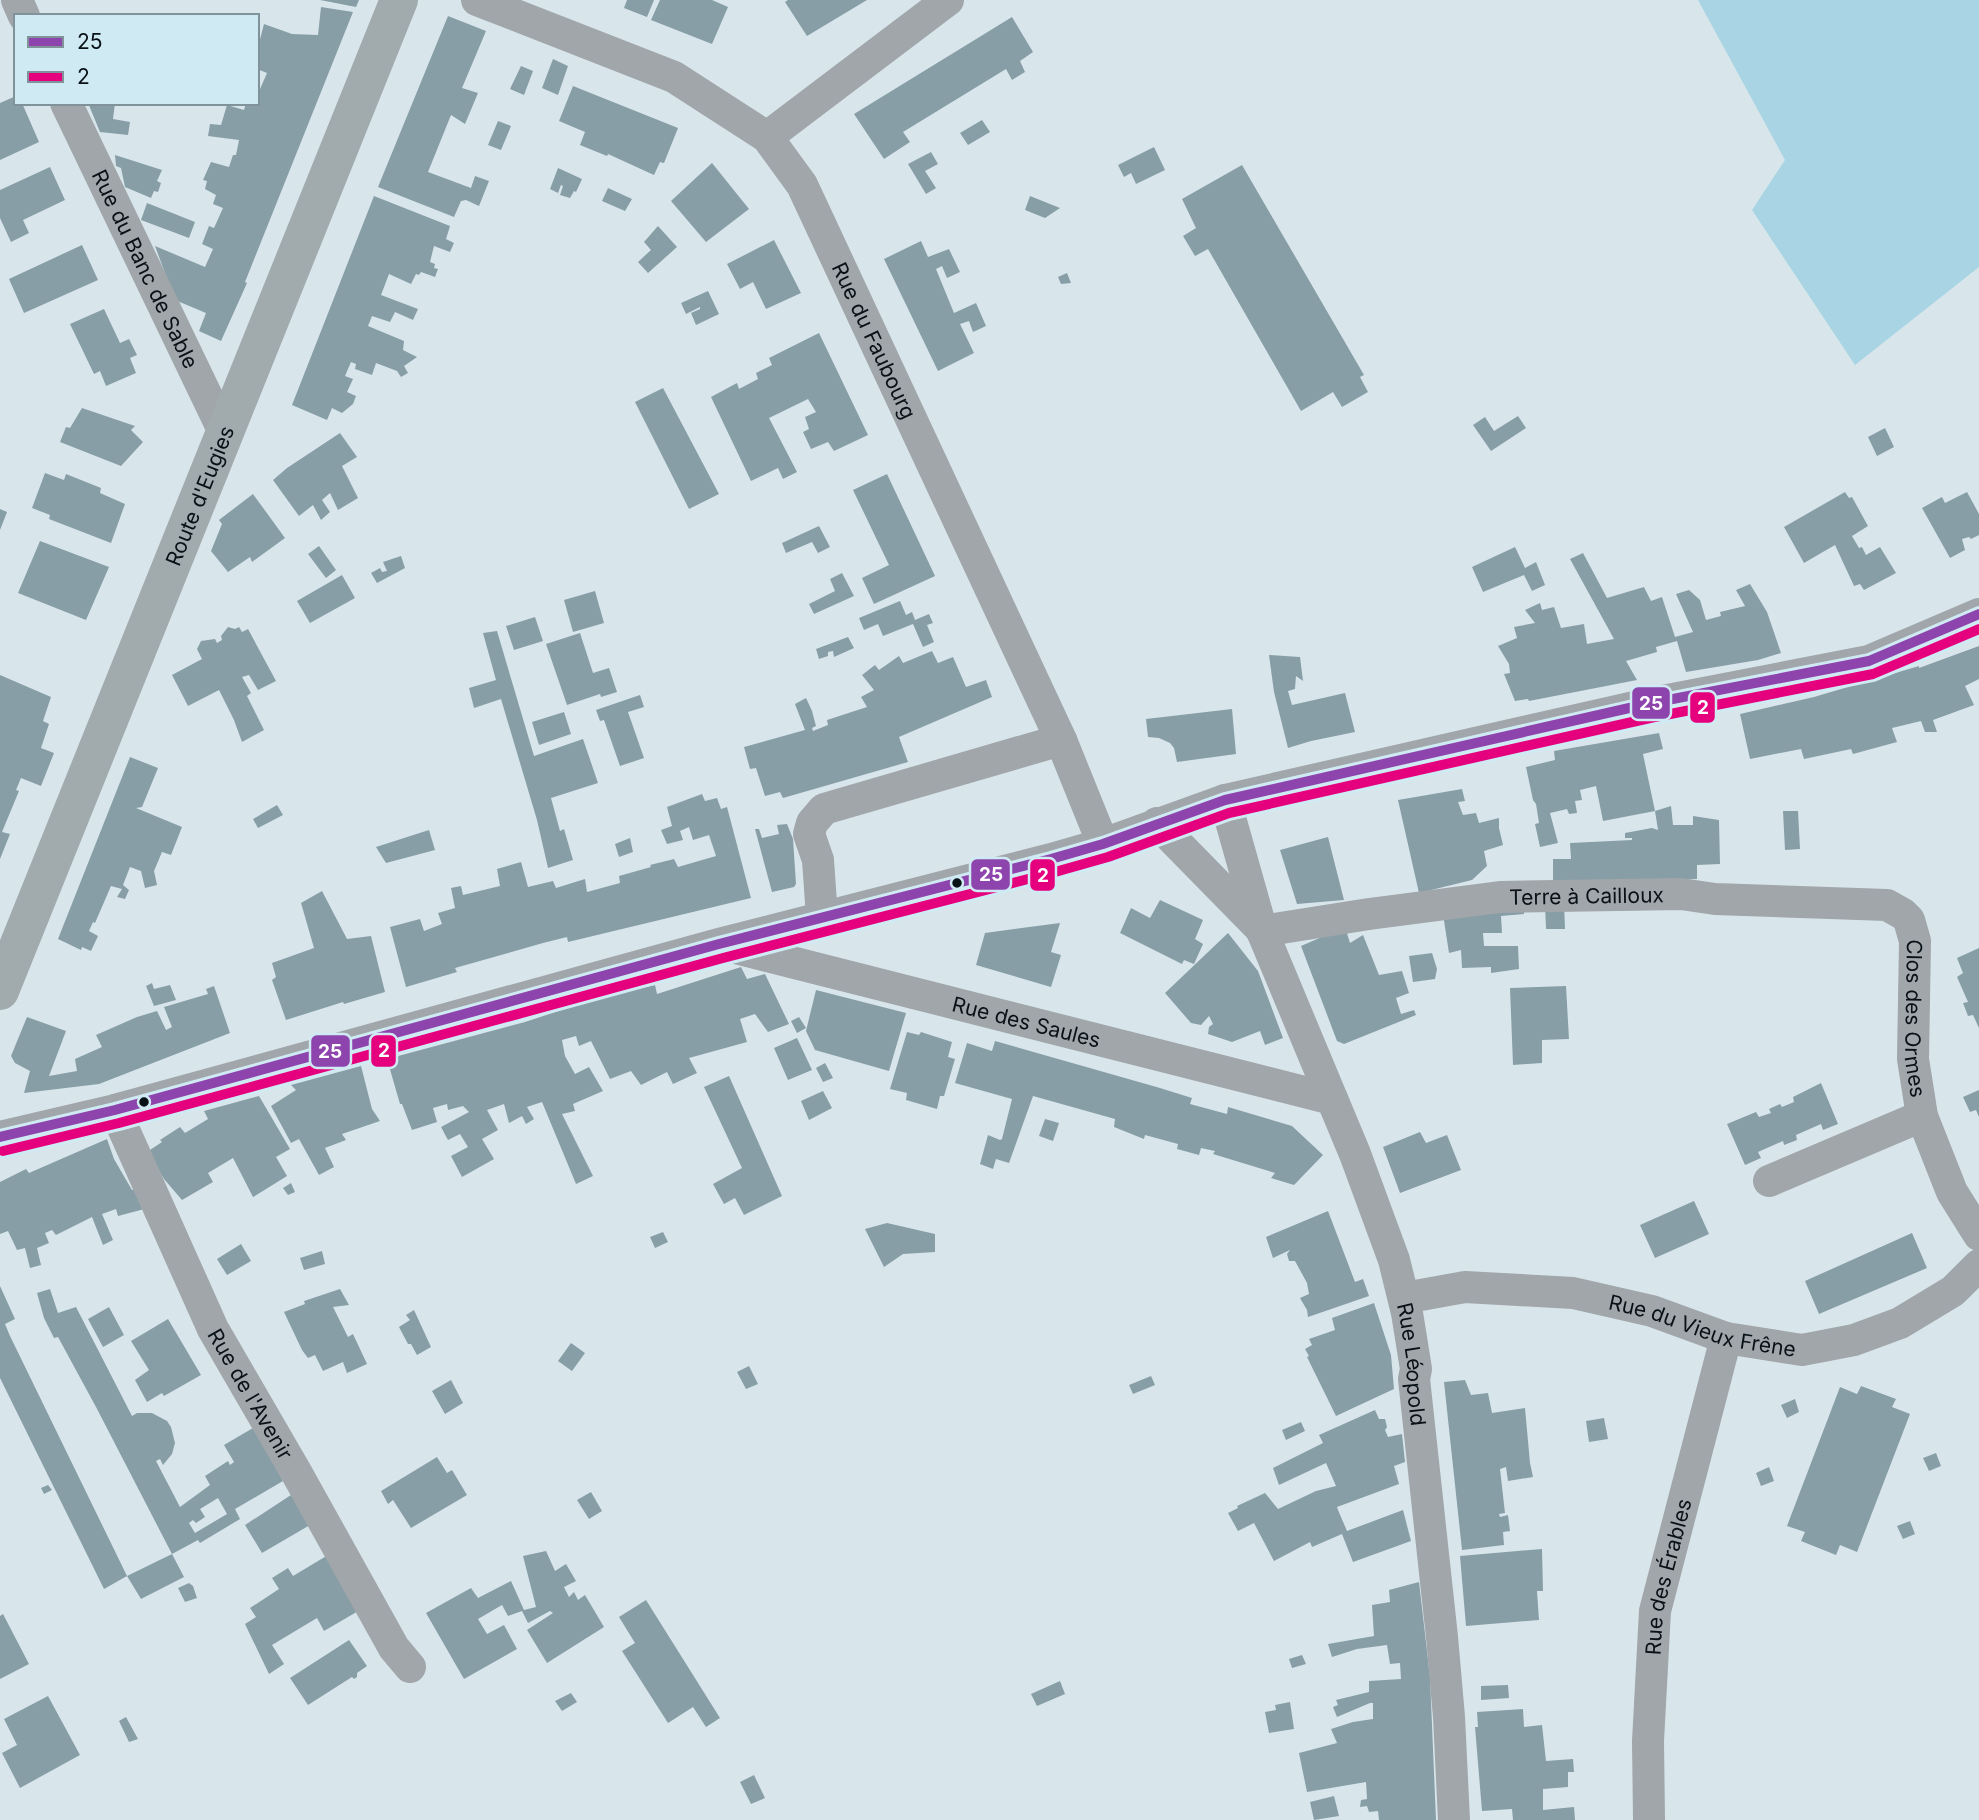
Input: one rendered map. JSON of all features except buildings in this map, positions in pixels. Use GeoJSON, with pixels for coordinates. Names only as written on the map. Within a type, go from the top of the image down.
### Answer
{"type":"FeatureCollection","features":[{"type":"Feature","properties":{"kind":"main road","name":"Route d'Eugies"},"geometry":{"type":"LineString","coordinates":[[0,992],[399,0]]}},
{"type":"Feature","properties":{"kind":"street","name":"Rue du Faubourg"},"geometry":{"type":"LineString","coordinates":[[477,0],[674,77],[767,137],[802,185],[1061,740],[1103,844]]}},
{"type":"Feature","properties":{"kind":"street"},"geometry":{"type":"LineString","coordinates":[[767,137],[948,0]]}},
{"type":"Feature","properties":{"kind":"street","name":"Rue du Banc de Sable"},"geometry":{"type":"LineString","coordinates":[[67,105],[225,434]]}},
{"type":"Feature","properties":{"kind":"street","name":"Rue des Saules"},"geometry":{"type":"LineString","coordinates":[[0,1137],[115,1110],[719,944],[1103,844],[1225,800],[1647,704],[1869,661],[1979,614]]}},
{"type":"Feature","properties":{"kind":"street"},"geometry":{"type":"LineString","coordinates":[[822,917],[817,860],[809,834],[812,823],[824,809],[1061,740]]}},
{"type":"Feature","properties":{"kind":"street","name":"Rue Léopold"},"geometry":{"type":"LineString","coordinates":[[1225,800],[1262,931],[1382,1227],[1404,1298],[1416,1369],[1414,1379],[1442,1637],[1454,1820]]}},
{"type":"Feature","properties":{"kind":"street","name":"Rue Léopold"},"geometry":{"type":"LineString","coordinates":[[1157,823],[1262,931]]}},
{"type":"Feature","properties":{"kind":"street","name":"Terre à Cailloux"},"geometry":{"type":"LineString","coordinates":[[1262,931],[1500,897],[1652,894],[1681,894],[1715,899],[1878,904],[1897,910],[1909,920]]}},
{"type":"Feature","properties":{"kind":"street","name":"Clos des Ormes"},"geometry":{"type":"LineString","coordinates":[[1909,920],[1915,941],[1913,1066],[1922,1116],[1952,1192],[1979,1235]]}},
{"type":"Feature","properties":{"kind":"street","name":"Rue des Saules"},"geometry":{"type":"LineString","coordinates":[[719,944],[1332,1099]]}},
{"type":"Feature","properties":{"kind":"street","name":"Rue de l'Avenir"},"geometry":{"type":"LineString","coordinates":[[115,1110],[213,1329],[394,1648],[410,1667]]}},
{"type":"Feature","properties":{"kind":"street","name":"Clos des Ormes"},"geometry":{"type":"LineString","coordinates":[[1769,1181],[1922,1116]]}},
{"type":"Feature","properties":{"kind":"street","name":"Rue du Vieux Frêne"},"geometry":{"type":"LineString","coordinates":[[1404,1298],[1465,1287],[1573,1293],[1652,1311],[1726,1338],[1802,1350],[1854,1340],[1900,1324],[1953,1291],[1979,1265]]}},
{"type":"Feature","properties":{"kind":"street","name":"Rue des Érables"},"geometry":{"type":"LineString","coordinates":[[1649,1820],[1648,1741],[1655,1611],[1726,1338]]}},
{"type":"Feature","properties":{"kind":"shaded area"},"geometry":{"type":"Polygon","coordinates":[[[1698,0],[1979,0],[1979,267],[1855,365],[1752,210],[1785,160],[1698,0]]]}},
{"type":"Feature","properties":{"kind":"transit line","name":"25"},"geometry":{"type":"LineString","coordinates":[[0,1137],[115,1110],[719,944],[1051,859],[1103,844],[1225,800],[1647,704],[1869,661],[1979,614]]}},
{"type":"Feature","properties":{"kind":"transit line","name":"2"},"geometry":{"type":"LineString","coordinates":[[3,1151],[119,1123],[723,958],[1055,872],[1108,857],[1229,813],[1650,718],[1873,674],[1979,629]]}}]}
